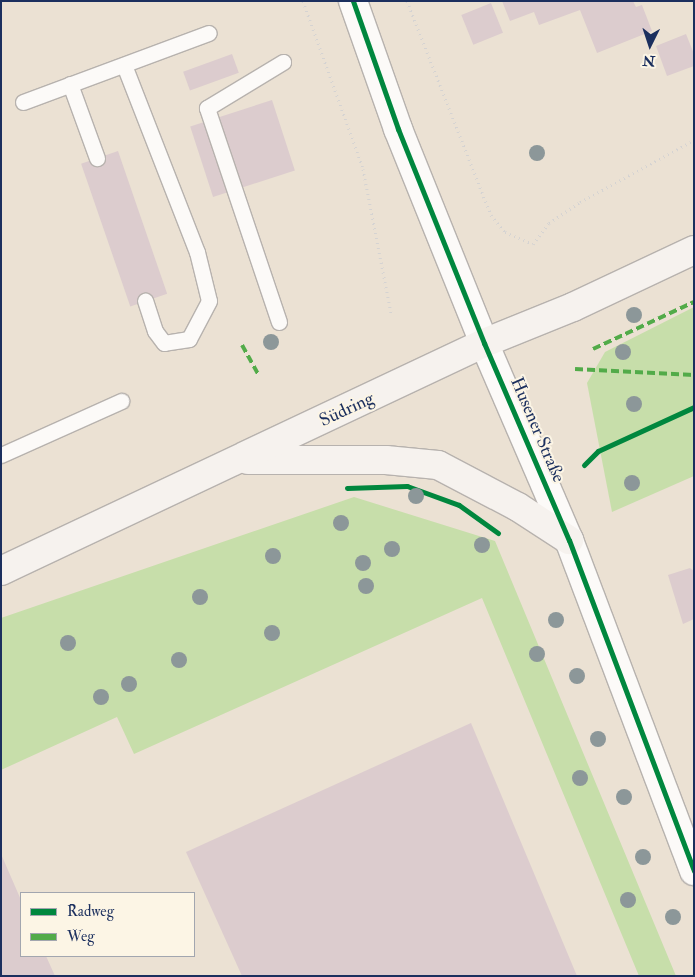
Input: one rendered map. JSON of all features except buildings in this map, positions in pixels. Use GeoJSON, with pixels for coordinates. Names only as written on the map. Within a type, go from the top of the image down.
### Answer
{"type":"FeatureCollection","features":[{"type":"Feature","properties":{"kind":"main road","name":"Südring"},"geometry":{"type":"LineString","coordinates":[[1,571],[198,477],[242,460],[484,343],[574,307],[694,250]]}},
{"type":"Feature","properties":{"kind":"main road"},"geometry":{"type":"LineString","coordinates":[[242,460],[386,460],[438,465],[518,507],[569,540]]}},
{"type":"Feature","properties":{"kind":"street","name":"Husener Straße"},"geometry":{"type":"LineString","coordinates":[[353,1],[398,129],[484,343],[569,540],[694,870]]}},
{"type":"Feature","properties":{"kind":"lane"},"geometry":{"type":"LineString","coordinates":[[23,102],[209,33]]}},
{"type":"Feature","properties":{"kind":"lane"},"geometry":{"type":"LineString","coordinates":[[280,322],[207,108],[282,62]]}},
{"type":"Feature","properties":{"kind":"lane"},"geometry":{"type":"LineString","coordinates":[[124,64],[197,252],[209,301],[190,339],[164,343],[155,331],[145,301]]}},
{"type":"Feature","properties":{"kind":"lane"},"geometry":{"type":"LineString","coordinates":[[70,84],[97,158]]}},
{"type":"Feature","properties":{"kind":"lane"},"geometry":{"type":"LineString","coordinates":[[1,455],[121,401]]}},
{"type":"Feature","properties":{"kind":"path"},"geometry":{"type":"LineString","coordinates":[[303,1],[363,169],[391,312]]}},
{"type":"Feature","properties":{"kind":"path"},"geometry":{"type":"LineString","coordinates":[[407,1],[491,216],[505,232],[533,244],[549,223],[580,202],[694,140]]}},
{"type":"Feature","properties":{"kind":"green space"},"geometry":{"type":"Polygon","coordinates":[[[694,307],[694,476],[612,512],[587,383],[605,352],[694,307]]]}},
{"type":"Feature","properties":{"kind":"green space"},"geometry":{"type":"Polygon","coordinates":[[[354,497],[495,541],[676,976],[639,976],[482,598],[134,754],[117,717],[1,770],[1,618],[354,497]]]}},
{"type":"Feature","properties":{"kind":"marked path"},"geometry":{"type":"LineString","coordinates":[[593,349],[694,302]]}},
{"type":"Feature","properties":{"kind":"marked path"},"geometry":{"type":"LineString","coordinates":[[242,345],[259,376]]}},
{"type":"Feature","properties":{"kind":"marked path"},"geometry":{"type":"LineString","coordinates":[[575,369],[694,375]]}},
{"type":"Feature","properties":{"kind":"cycle path"},"geometry":{"type":"LineString","coordinates":[[353,1],[398,129],[484,343],[569,540],[694,871]]}},
{"type":"Feature","properties":{"kind":"cycle path"},"geometry":{"type":"LineString","coordinates":[[584,465],[598,451],[694,407]]}},
{"type":"Feature","properties":{"kind":"cycle path"},"geometry":{"type":"LineString","coordinates":[[347,488],[407,486],[459,505],[498,533]]}}]}
